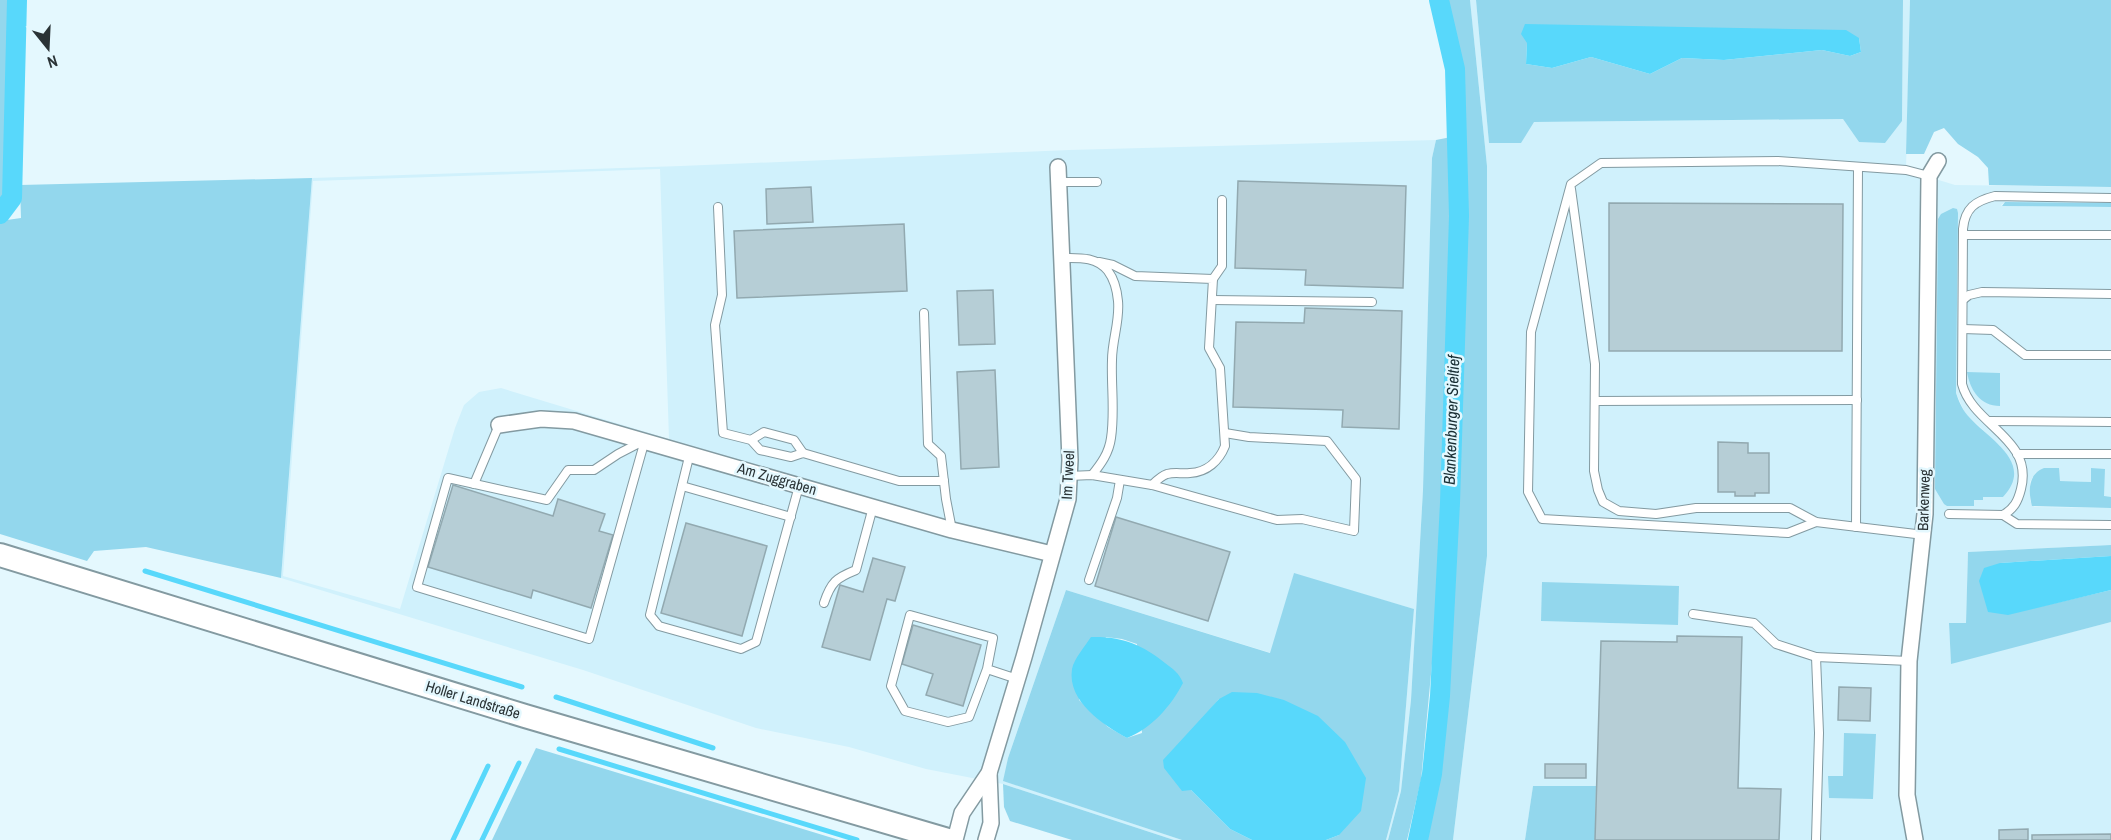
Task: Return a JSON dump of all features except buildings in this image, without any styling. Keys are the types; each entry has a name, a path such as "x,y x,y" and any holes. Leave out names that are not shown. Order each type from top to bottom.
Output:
{"main road":[{"name":"Holler Landstraße","path":"0,555 525,716 948,840"}],"street":[{"path":"1929,176 1938,161"},
{"name":"Im Tweel","path":"955,840 962,813 988,773 1068,499 1070,460 1058,167"},
{"name":"Barkenweg","path":"1915,840 1906,795 1909,661 1924,535 1929,176"},
{"name":"Am Zuggraben","path":"499,424 541,419 574,421 952,530 1052,554"},
{"name":"Im Tweel","path":"986,840 991,823 988,773"}],"lane":[{"path":"1816,522 1788,533 1542,519 1528,492 1531,332 1570,184 1600,163 1778,161 1906,170 1929,176"},
{"path":"1856,527 1858,166"},
{"path":"1059,182 1097,182"},
{"path":"1570,184 1595,364 1594,471 1603,502 1619,511 1656,514 1696,508 1790,508 1816,522 1924,535"},
{"path":"2003,515 2016,504 2022,485 2022,464 2007,440 1979,412 1963,389 1963,235 1966,213 1978,201 1995,196 2111,198"},
{"path":"1152,485 1164,475 1176,472 1189,473 1207,468 1222,454 1225,446 1220,368 1209,348 1213,279 1222,266 1222,200"},
{"path":"718,207 722,295 715,325 723,433 751,440 760,450 791,458 803,453 899,481 944,481"},
{"path":"1963,235 2111,235"},
{"path":"1061,258 1083,258 1113,265 1135,276 1213,279"},
{"path":"1092,475 1106,456 1111,439 1112,358 1118,303 1116,286 1109,272 1099,262"},
{"path":"1964,299 1969,295 1982,292 2111,294"},
{"path":"1212,300 1372,302"},
{"path":"924,313 928,444 941,456 952,530"},
{"path":"1963,329 1993,330 2025,354 2111,355"},
{"path":"1595,401 1857,400"},
{"path":"1989,421 2111,422"},
{"path":"474,484 499,424"},
{"path":"751,440 764,432 794,440 803,453"},
{"path":"1069,476 1092,475 1152,485 1277,520 1302,519 1354,531 1356,479 1327,441 1249,437 1225,433"},
{"path":"645,440 589,639 417,587 448,478 547,500 568,470 594,470 645,440"},
{"path":"690,453 650,615 659,627 741,650 756,642 800,485"},
{"path":"2017,454 2111,454"},
{"path":"1089,580 1117,498 1120,480"},
{"path":"682,486 791,516"},
{"path":"824,603 829,588 838,578 856,570 873,507"},
{"path":"1949,514 2003,515 2017,524 2111,525"},
{"path":"1693,614 1754,623 1776,644 1816,657 1909,661"},
{"path":"910,615 993,638 987,669 969,717 948,722 905,711 891,686 910,615"},
{"path":"1816,657 1819,733 1816,840"},
{"path":"987,669 1017,679"}],"shaded area":[{"path":"0,0 12,0 6,178 0,218"},
{"path":"1446,0 1470,0 1487,166 1487,556 1453,840 1424,840 1440,736 1455,519 1461,321 1461,73"},
{"path":"1470,0 1476,0 1489,143 1534,122 1843,119 1859,142 1902,121 1903,0 1910,0 1906,170 1955,185 2111,187 2111,203 2005,202 2001,205 2111,207 2111,497 2104,497 2092,469 2091,482 2060,481 2036,472 2030,482 2030,501 2034,507 2111,508 2111,545 1968,552 1966,623 1949,624 1951,663 2111,622 2111,840 1595,840 1533,786 1525,840 1453,840 1487,556 1487,166","holes":["1956,387 1956,393 1965,413 2000,446 2011,485 2003,497 1983,496 1974,500 1974,505 1935,489","1543,582 1678,625 1542,621"]},
{"path":"1476,0 1903,0 1902,121 1885,143 1859,142 1843,119 1534,122 1521,143 1489,143","holes":["1859,38 1861,52 1850,56 1822,50 1724,60 1682,58 1650,74 1591,57 1552,68 1526,64 1527,43"]},
{"path":"1910,0 2111,0 2111,187 1989,185 1988,168 1978,157 1958,144 1944,128 1934,132 1924,154 1906,154"},
{"path":"1525,24 1846,30 1859,38 1861,52 1850,56 1822,50 1724,60 1682,58 1650,74 1591,57 1552,68 1526,64 1527,43 1521,34"},
{"path":"1451,137 1446,476 1438,600 1421,780 1407,840 1388,840 1401,791 1411,700 1423,490 1432,158 1436,140"},
{"path":"1436,140 1432,158 1423,490 1411,700 1401,791 1388,840 1386,840 1399,791 1414,609 1294,574 1271,653 1066,590 1008,758 1004,781 1182,840 1174,840 1003,784 926,769 849,747 756,728 583,670 281,578 312,178 1069,150","holes":["660,169 669,439 501,388 479,392 464,405 455,428 400,609 283,576 313,181"]},
{"path":"312,178 281,578 146,547 94,551 87,561 0,534 0,221 21,218 20,185"},
{"path":"2005,202 2111,203 2111,207 2002,206"},
{"path":"1953,208 1957,209 1958,213 1956,393 1968,415 2006,453 2012,463 2014,473 2012,485 2003,497 1983,497 1983,500 1974,500 1974,506 1947,506 1935,489 1938,219 1941,214"},
{"path":"1967,372 2000,373 2000,406 1987,403 1977,396"},
{"path":"2044,468 2059,468 2060,481 2091,482 2091,468 2105,469 2104,496 2111,497 2111,508 2032,506 2030,484 2035,474"},
{"path":"2111,545 2111,556 2000,563 2008,614 2111,590 2111,622 1951,664 1949,623 1966,623 1968,552"},
{"path":"2111,556 2111,590 2008,615 1988,612 1979,581 1984,568 2000,563"},
{"path":"1294,573 1414,609 1399,791 1386,840 1326,840 1339,835 1219,699 1201,721 1191,790 1230,829 1252,840 1182,840 1003,781 1008,758 1066,590 1270,653","holes":["1106,637 1137,644 1142,733 1127,738 1108,727 1079,700"]},
{"path":"1542,582 1679,586 1678,625 1541,621"},
{"path":"1091,637 1112,638 1139,646 1173,669 1183,683 1173,700 1153,722 1127,738 1098,719 1081,702 1075,692 1072,681 1073,665"},
{"path":"1232,692 1257,693 1284,700 1318,716 1345,742 1366,778 1361,811 1339,835 1326,840 1252,840 1230,829 1191,790 1182,791 1164,768 1163,760 1219,699"},
{"path":"1844,733 1876,734 1873,799 1829,798 1828,776 1843,776"},
{"path":"536,748 839,840 492,840"},
{"path":"1003,784 1174,840 1072,840 1010,821 1004,807"},
{"path":"1533,786 1596,786 1595,840 1525,840"}],"waterway":[{"path":"0,214 12,198 17,0"},
{"name":"Blankenburger Sieltief","path":"1418,840 1432,774 1440,696 1450,503 1459,216 1455,69 1439,0"},
{"path":"145,571 522,687"},
{"path":"556,697 713,748"},
{"path":"559,749 857,840"},
{"path":"482,840 519,763"},
{"path":"453,840 488,766"}]}
